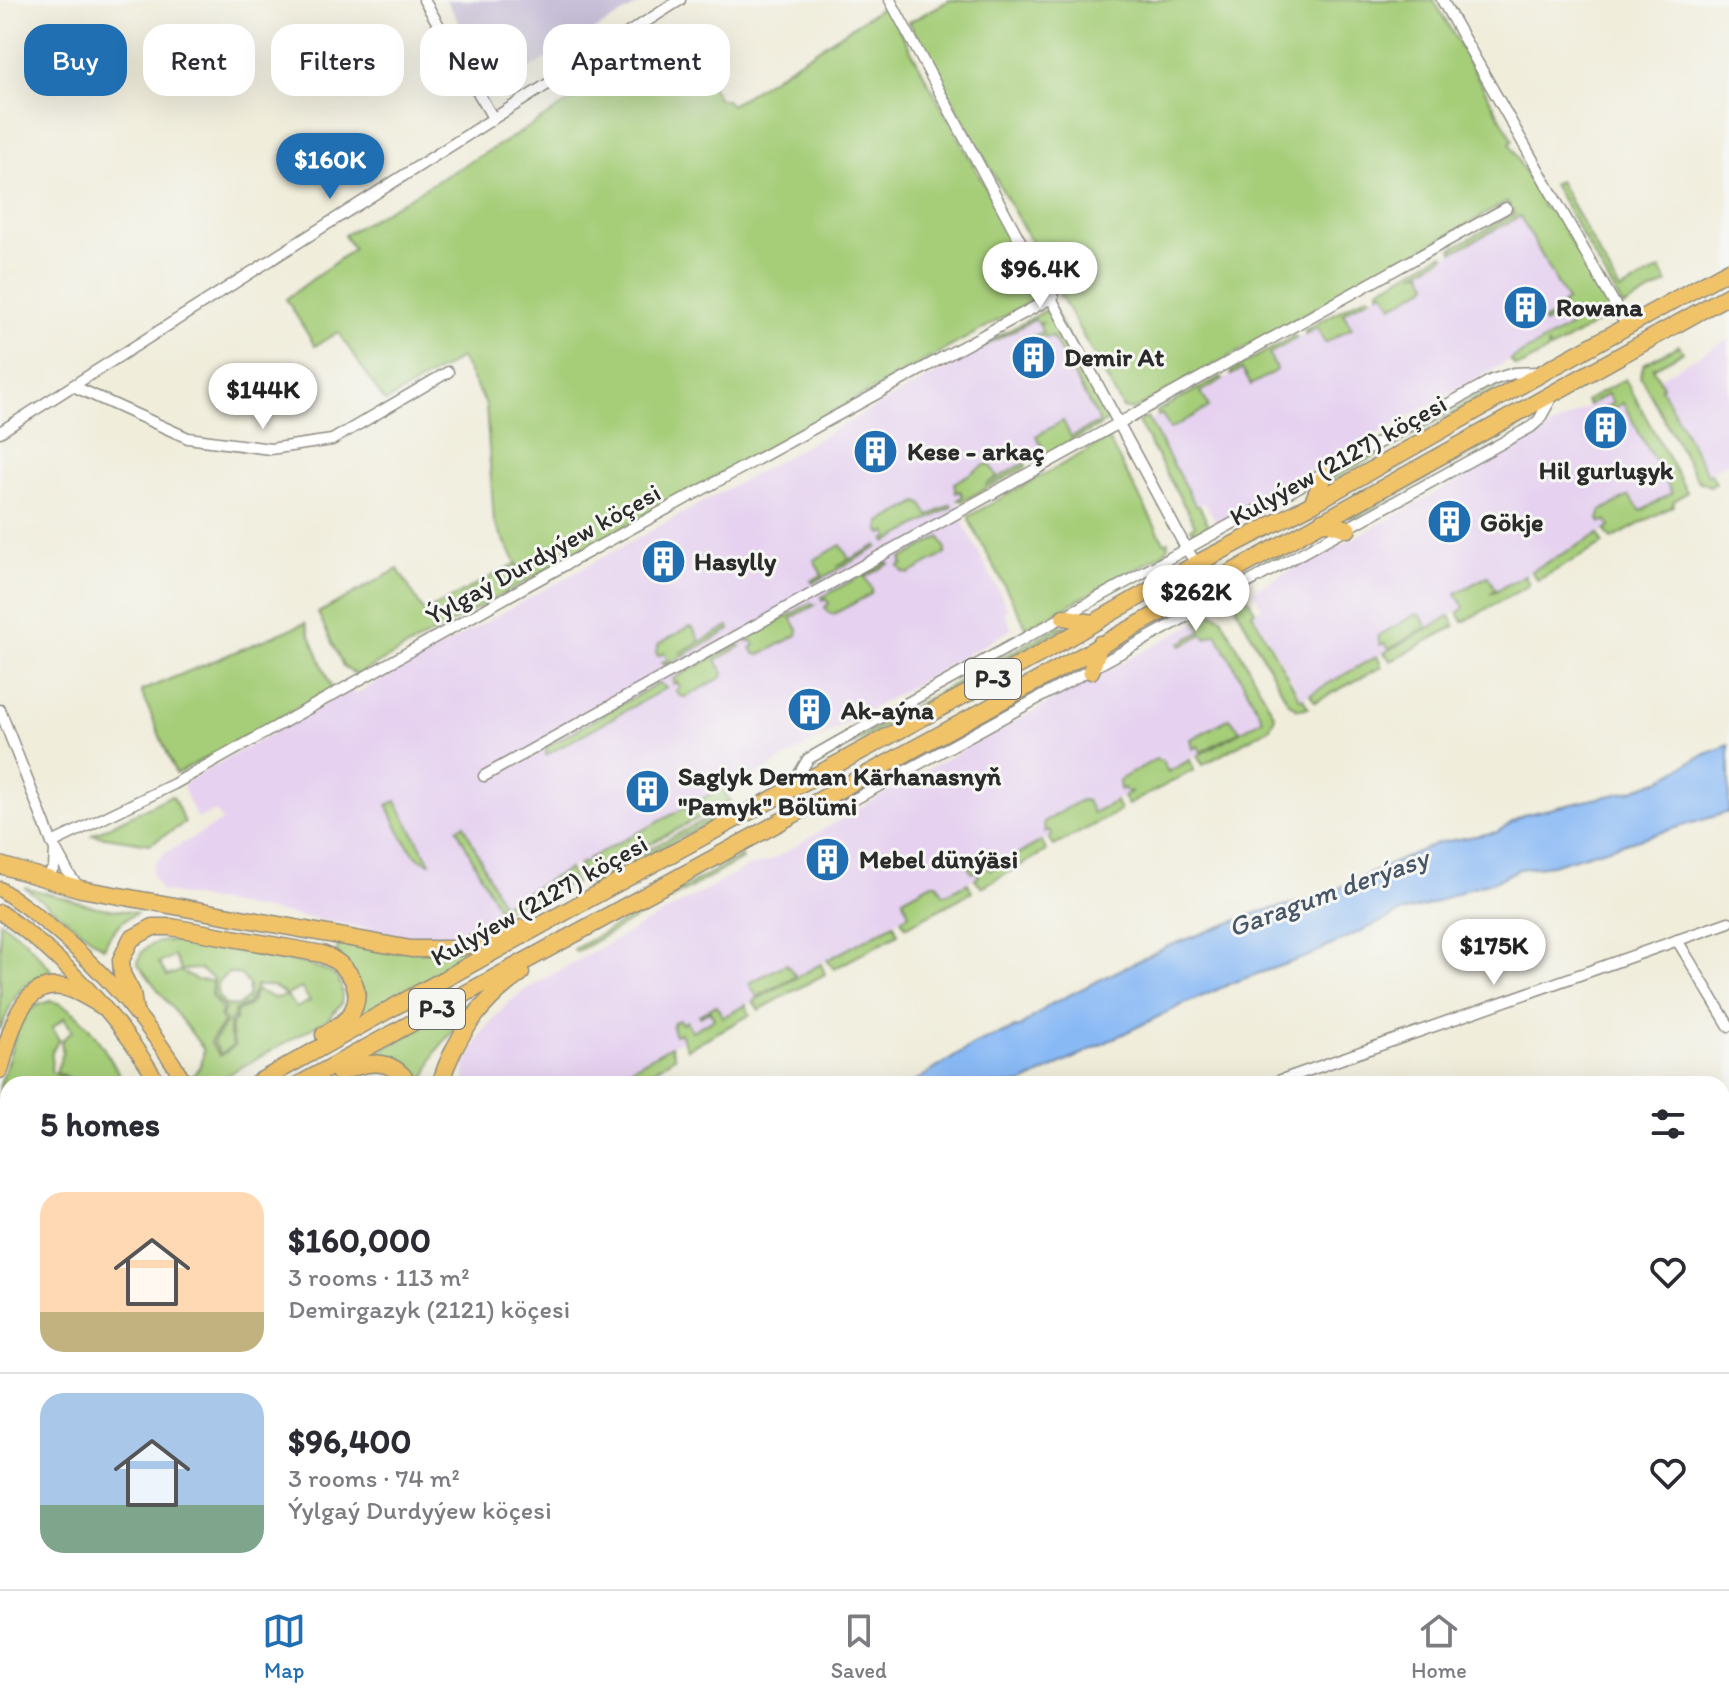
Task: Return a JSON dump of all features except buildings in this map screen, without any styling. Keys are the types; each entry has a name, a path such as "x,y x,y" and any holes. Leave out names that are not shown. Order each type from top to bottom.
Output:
{"highway":[{"name":"Kulyýew (2127) köçesi","path":"269,1076 1196,564 1312,504 1729,270"},
{"name":"Kulyýew (2127) köçesi","path":"315,1076 985,710 1729,295"},
{"path":"1312,504 1325,474"},
{"path":"1322,521 1348,529"},
{"path":"1064,617 1093,623"},
{"path":"1091,671 1100,644"},
{"path":"0,865 81,889 384,946 426,950 470,946 569,912"},
{"path":"135,1012 132,993 122,974 121,960 131,939 153,927 171,927 322,954 338,961 354,983 356,998 352,1012 344,1022 266,1076"},
{"path":"443,1076 453,1050 478,1010 496,991 574,934"},
{"path":"0,1070 17,1016 26,1001 38,991 52,986 66,987 102,1006"},
{"path":"334,1076 373,1062 394,1068 402,1076"}],"main road":[{"path":"0,889 53,928 96,968 135,1012 180,1076"},
{"path":"0,912 40,943 102,1006 120,1026 154,1076"}],"street":[{"path":"424,0 493,118"},
{"path":"0,432 680,0"},
{"path":"890,0 1186,548 1220,600"},
{"path":"1442,0 1627,326"},
{"path":"484,776 1506,208"},
{"name":"Ýylgaý Durdyýew köçesi","path":"54,846 174,784 521,589 1053,297"},
{"path":"73,386 188,438 270,449 332,440 448,372"},
{"path":"790,789 808,759 1186,548 1492,380 1514,373 1544,372"},
{"path":"799,810 835,810 1220,600 1531,427 1539,420 1555,391"},
{"path":"0,710 54,846 70,876 81,889"},
{"path":"44,879 54,868 54,846"},
{"path":"1293,1076 1729,922"},
{"path":"1677,940 1729,1026"}],"shaded area":[{"path":"446,0 646,0 605,24 543,24 543,61 527,70 527,24 460,24"},
{"path":"1519,216 1566,301 1562,304 1573,325 1217,523 1204,502 1196,507 1149,421"},
{"path":"1035,319 1046,339 1052,336 1099,422 958,500 964,524 1008,609 1004,612 1012,629 733,788 722,787 502,905 495,891 491,892 500,922 473,932 441,937 404,935 160,891 152,874 153,864 167,852 222,821 216,811 196,817 183,787 187,781 350,690 355,694"},
{"path":"1729,339 1729,462 1708,473 1661,388 1659,378"},
{"path":"1609,395 1615,407 1623,403 1672,493 1302,698 1254,613 1262,607 1253,590 1390,519"},
{"path":"1197,622 1206,638 1216,633 1263,719 616,1076 465,1076 465,1065 485,1028 526,989 747,867 770,861 904,782"}],"green space":[{"path":"950,0 1434,0 1513,140 1510,144 1543,207 1552,210 1614,313 1550,350 1547,344 1549,350 1523,365 1515,366 1510,360 1574,324 1567,312 1544,324 1543,321 1565,309 1562,304 1567,301 1520,216 1453,252 1452,248 1514,214 1507,202 1133,410 1123,408 909,22"},
{"path":"886,5 1042,290 1040,297 357,675 343,666 318,613 398,569 432,625 425,612 515,564 523,575 494,522 486,405 461,358 385,402 338,332 315,346 286,299 353,249 344,235 579,96 717,96 731,105"},
{"path":"1559,181 1620,291 1660,269 1668,283 1623,307 1553,184"},
{"path":"1442,254 1445,256 1414,274 1422,271 1428,283 1426,287 1392,306 1384,291 1379,293 1379,289"},
{"path":"1368,295 1371,297 1343,313 1352,328 1325,343 1317,328 1305,334 1305,330"},
{"path":"1050,308 1054,309 1109,416 1099,426 1052,336 1046,338 1044,335 1024,345 1023,342 1042,332 1040,326 1043,322 1039,324 1035,319 973,350"},
{"path":"1294,336 1297,338 1269,354 1275,371 1251,385 1242,369 1231,375 1231,371"},
{"path":"1679,345 1683,352 1653,368 1708,475 1711,473 1716,483 1710,486 1698,481 1640,376 1644,364"},
{"path":"1220,377 1223,379 1201,392 1209,407 1170,429 1162,414 1158,416 1157,411"},
{"path":"1625,379 1687,492 1673,502 1674,505 1612,539 1605,531 1610,527 1606,521 1601,523 1599,519 1601,511 1629,496 1641,511 1672,493 1623,403 1595,418 1593,415 1613,403 1608,394 1589,405 1586,401"},
{"path":"1510,380 1325,484 1328,478 1496,384"},
{"path":"1534,416 1524,425 1357,517 1346,518"},
{"path":"1147,417 1210,527 1199,533 1191,528 1195,525 1138,422"},
{"path":"1063,421 1071,437 1096,424 1098,427 1035,458 1045,452 1036,436"},
{"path":"1108,439 1164,542 1168,541 1168,548 1161,555 1027,628 969,516"},
{"path":"1025,463 1026,467 963,501 958,500 963,496 960,491 956,493 954,483 985,465 990,464 997,477 985,485"},
{"path":"918,502 929,516 951,504 952,507 887,542 887,532 882,534 879,528 881,522"},
{"path":"1318,532 1327,532 1106,655 1108,651"},
{"path":"1599,534 1603,544 1538,580 1531,571"},
{"path":"940,537 945,554 909,574 903,572 899,566 903,564 901,559"},
{"path":"841,545 849,559 837,566 878,547 813,583 811,581 822,575 814,560"},
{"path":"886,562 889,564 865,577 872,589 871,594 834,614 829,613 825,607 829,604 826,599 822,601 822,597"},
{"path":"1525,575 1529,585 1463,622 1458,612 1464,608 1456,593 1488,576 1495,589 1490,594"},
{"path":"1245,593 1255,611 1252,613 1308,708 1298,709 1288,702 1237,609 1237,598"},
{"path":"811,603 815,605 791,618 798,630 797,635 760,655 755,654 751,648 755,645 752,640 747,642 748,638"},
{"path":"1210,612 1221,617 1275,716 1270,728 1203,765 1197,756 1263,719 1216,633 1206,638 1203,634 1182,646 1180,643 1202,631 1196,620"},
{"path":"1416,614 1421,616 1427,627 1389,649 1385,643 1380,645 1378,636"},
{"path":"1450,616 1455,626 1391,661 1384,653"},
{"path":"305,623 332,689 176,774 141,691"},
{"path":"729,626 730,630 666,665 662,663 668,660 664,653 658,656 656,652 659,644 689,627 693,628 700,641 680,653"},
{"path":"1059,626 1068,626 810,768 813,762"},
{"path":"737,644 741,646 716,660 723,672 722,677 686,697 680,696 676,690 680,687 677,682 673,684 673,679"},
{"path":"1377,656 1382,667 1315,702 1310,694"},
{"path":"659,683 666,688 546,755 546,747"},
{"path":"1230,718 1240,731 1201,752 1198,746 1193,749 1191,739"},
{"path":"1156,759 1162,761 1168,772 1190,760 1194,770 1128,805 1123,797 1132,791 1127,793 1124,788 1120,790 1119,780"},
{"path":"722,788 730,801 586,878 578,864 589,861"},
{"path":"170,796 185,823 150,844 92,835"},
{"path":"1081,800 1087,801 1093,813 1116,801 1120,811 1054,846 1049,830 1045,832 1044,822"},
{"path":"396,801 430,863 415,854 404,839 387,805"},
{"path":"717,813 719,817 591,885 587,882"},
{"path":"464,825 502,905 569,869 575,884 555,888 500,912 457,829"},
{"path":"1042,841 1046,851 982,887 975,879 979,876 976,871 972,873 968,866 983,858 990,870"},
{"path":"741,856 742,859 576,952 574,949"},
{"path":"937,883 944,895 968,883 972,892 906,927 901,919 909,914 903,899"},
{"path":"24,887 96,907 138,913 117,927 104,948"},
{"path":"0,921 24,939 53,975 31,981 18,993 0,1030"},
{"path":"894,924 898,934 834,969 827,960"},
{"path":"169,941 306,964 334,975 342,992 341,1004 328,1019 225,1076 192,1076 202,1060 203,1048 138,964 144,950 153,944","holes":["174,956 181,970 199,969 214,979 213,996 225,1009 222,1016 226,1022 213,1042 221,1054 233,1045 229,1022 234,1018 234,1011 248,1004 256,986 272,986 287,995 301,988 310,1001 296,1008 287,996 274,998 256,990 250,1005 236,1012 236,1019 231,1024 235,1046 220,1056 210,1042 223,1023 220,1016 222,1010 211,996 212,981 196,980 181,971 167,976 159,963","228,973 241,975 249,985 248,997 238,1006 225,1005 217,994 218,982"]},
{"path":"339,942 477,952 356,1020 360,1006 336,954"},
{"path":"786,964 796,976 757,997 749,983"},
{"path":"821,964 825,974 759,1010 753,1001"},
{"path":"487,991 436,1051 426,1076 404,1076 379,1056 373,1055"},
{"path":"50,1001 73,1012 94,1034 120,1076 66,1076 56,1072 63,1053 61,1041 72,1031 64,1018 52,1028 59,1040 52,1051 51,1072 60,1076 3,1076 18,1027 35,1006"},
{"path":"716,1005 723,1017 746,1005 750,1015 687,1049 680,1033 675,1035 672,1028 674,1022 679,1020 682,1024 686,1021 692,1031 714,1019 710,1011 699,1015"},
{"path":"671,1046 675,1057 652,1071 642,1076 618,1076"}],"water":[{"path":"1729,745 1729,812 1552,865 1519,869 1498,880 1402,912 1306,957 1237,981 1180,1006 1037,1076 924,1076 975,1044 1021,1026 1051,1004 1166,947 1259,912 1315,899 1437,843 1497,832 1523,815 1630,791 1658,781 1701,756"}],"place":[{"name":"Rowana","path":"1525,307"},
{"name":"Demir At","path":"1033,357"},
{"name":"Hil gurluşyk","path":"1606,427"},
{"name":"Kese - arkaç","path":"876,451"},
{"name":"Gökje","path":"1449,522"},
{"name":"Hasylly","path":"663,561"},
{"name":"Ak-aýna","path":"810,710"},
{"name":"Saglyk Derman Kärhanasnyň \"Pamyk\" Bölümi","path":"647,791"},
{"name":"Mebel dünýäsi","path":"828,859"}],"water label":[{"name":"Garagum derýasy","path":"1328,892"}]}
